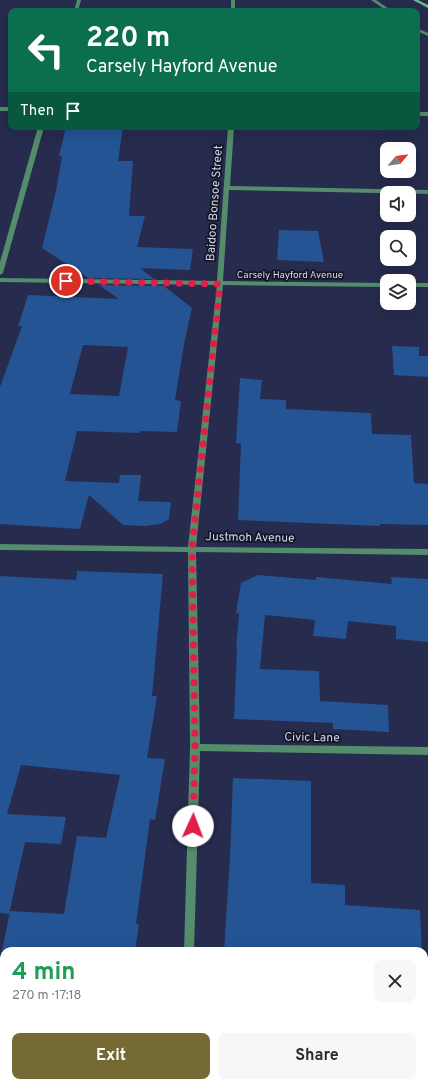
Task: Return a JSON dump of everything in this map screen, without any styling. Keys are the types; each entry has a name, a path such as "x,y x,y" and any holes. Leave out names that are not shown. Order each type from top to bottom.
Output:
{"main road":[{"path":"417,1 428,1"},
{"path":"417,1 428,8"}],"street":[{"path":"373,0 385,8"},
{"path":"0,273 40,130"},
{"name":"Baidoo Bonsoe Street","path":"189,947 195,747 192,548 220,284 228,188 231,130"},
{"path":"228,188 428,192"},
{"name":"Carsely Hayford Avenue","path":"0,280 380,285"},
{"path":"416,285 428,285"},
{"name":"Justmoh Avenue","path":"0,547 192,548 428,552"},
{"name":"Civic Lane","path":"195,747 428,751"}],"building":[{"path":"65,130 123,130 118,161 133,161 129,216 145,216 137,247 193,249 190,270 140,268 154,279 88,278 42,248 56,191 62,156 59,156"},
{"path":"279,230 318,231 324,262 277,260"},
{"path":"99,285 164,286 192,308 184,344 175,400 181,401 177,432 140,431 140,433 77,431 65,481 119,483 120,475 141,475 138,501 171,502 169,519 160,524 145,526 123,525 89,495 80,529 0,524 0,387 22,326 18,326 28,295 119,299","holes":["83,345 128,347 119,396 70,394"]},
{"path":"392,346 419,347 419,356 428,356 428,377 394,375"},
{"path":"240,378 262,380 260,399 286,400 286,409 371,413 372,434 411,435 414,483 428,484 428,525 380,524 380,526 238,520 241,444 236,443"},
{"path":"77,571 163,574 152,696 157,696 147,758 165,759 155,820 150,819 136,924 139,924 136,947 3,947 10,911 64,914 77,836 106,838 120,775 21,765 7,814 66,817 61,844 25,842 9,914 0,913 0,576 76,580"},
{"path":"258,575 316,580 316,577 392,584 391,577 428,579 428,642 396,639 396,626 348,621 346,639 313,636 315,620 265,615 260,669 319,671 320,701 388,705 389,732 333,729 333,723 234,719 236,647 239,614 236,613 241,583"},
{"path":"233,778 311,781 311,883 345,885 345,905 420,910 422,947 224,947"}],"route":[{"path":"66,281 220,284 192,548 195,747 193,826"}]}
